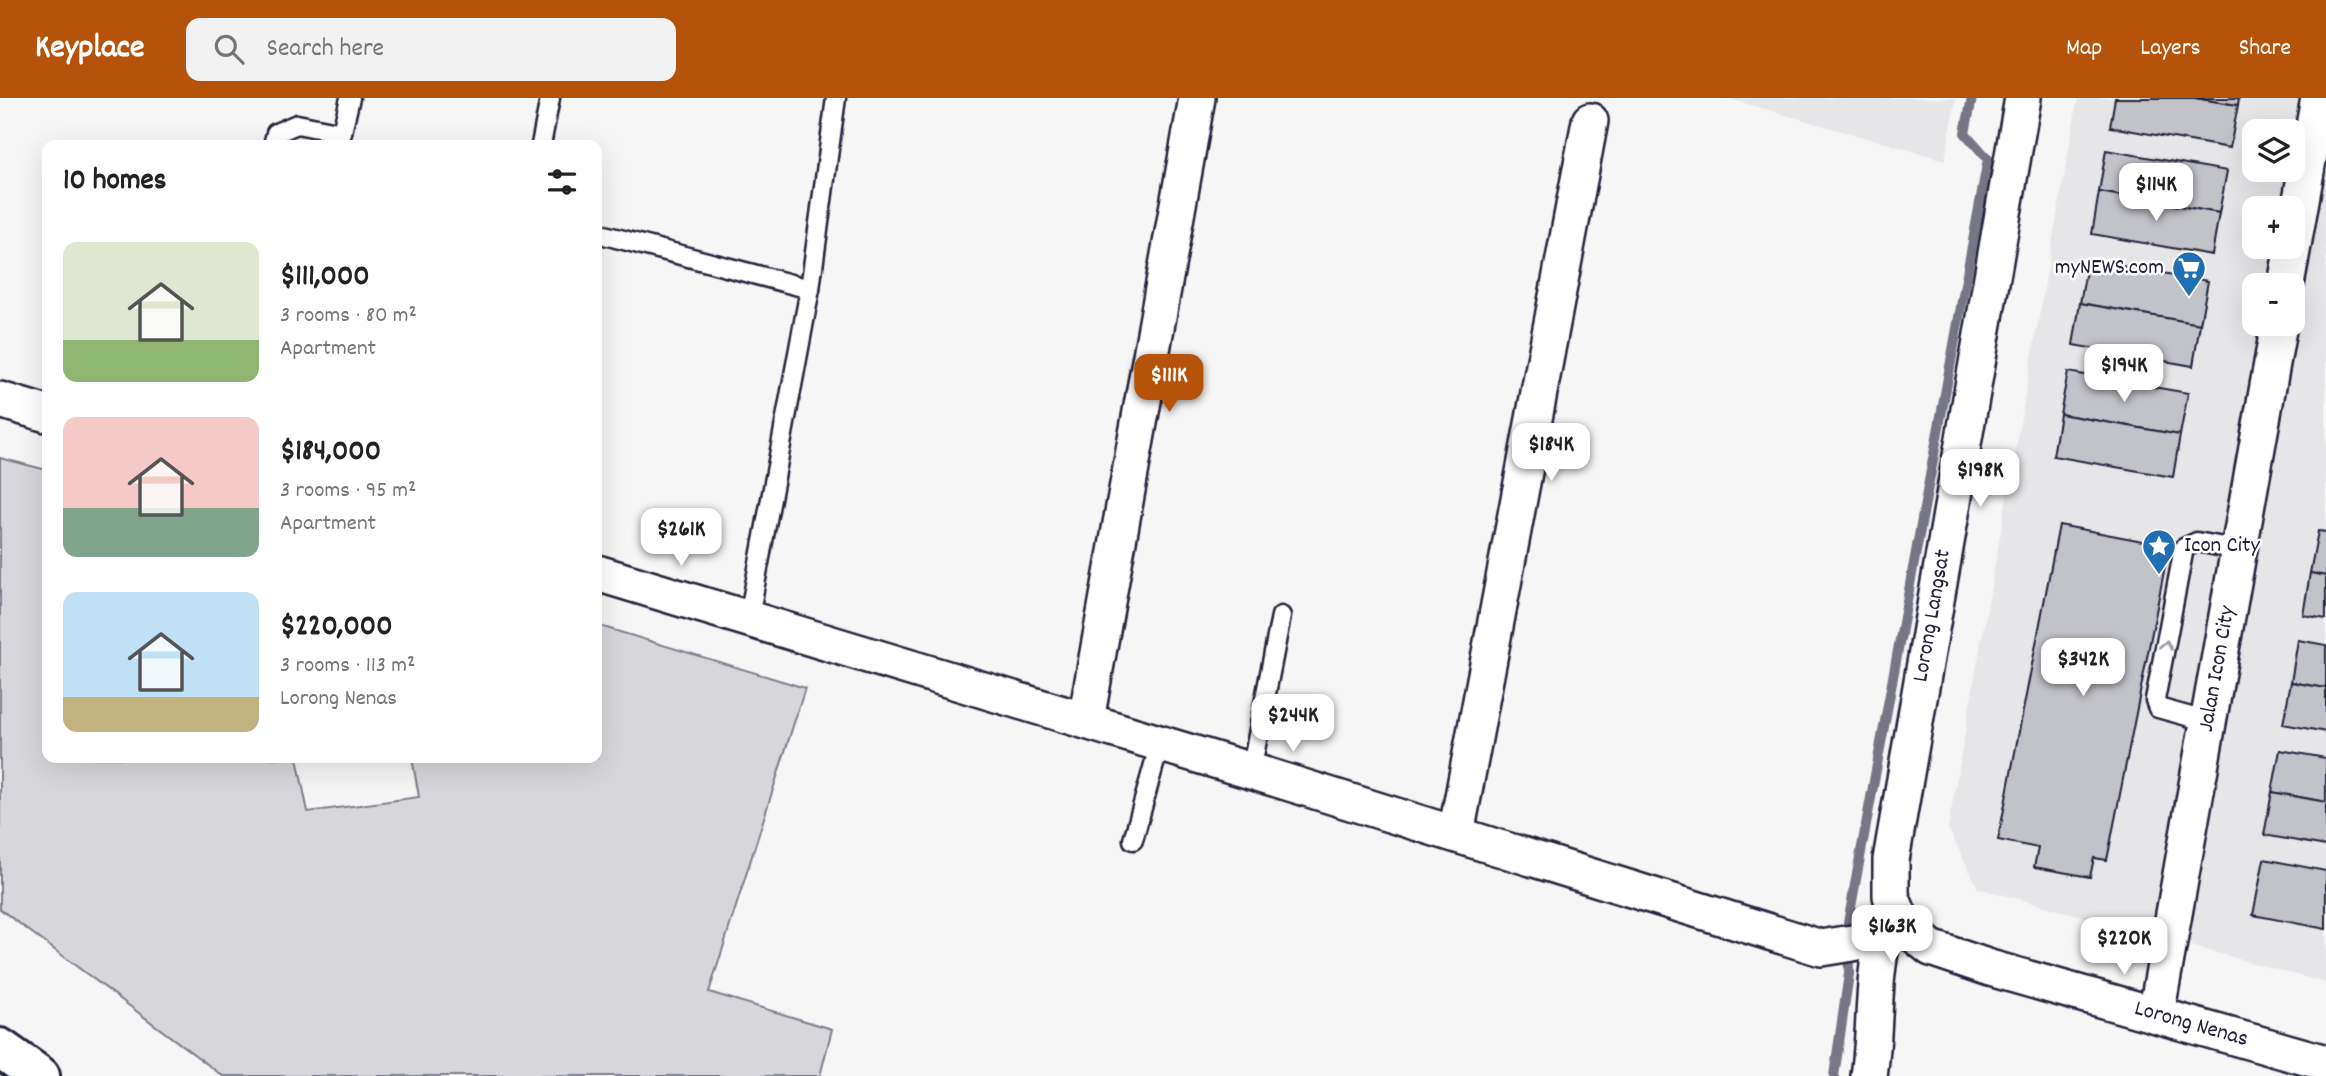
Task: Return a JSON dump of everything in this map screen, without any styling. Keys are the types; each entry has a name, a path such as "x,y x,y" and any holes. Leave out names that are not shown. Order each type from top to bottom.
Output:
{"highway":[{"path":"0,1048 40,1076"}],"street":[{"path":"1086,720 1197,98"},
{"name":"Lorong Langsat","path":"1881,935 1891,896 1891,860 2023,98"},
{"path":"2288,273 2319,98"},
{"path":"1456,834 1590,121"},
{"name":"Jalan Icon City","path":"2156,1015 2277,336"},
{"path":"0,400 42,413"},
{"path":"602,574 1086,720 1821,948 1881,935 1876,975 1875,1032 1869,1076"},
{"name":"Lorong Nenas","path":"1881,935 2326,1063"}],"lane":[{"path":"274,140 276,133 297,124 340,139 350,98"},
{"path":"542,140 550,98"},
{"path":"749,617 810,289 835,98"},
{"path":"602,234 810,289"},
{"path":"2209,722 2158,708 2155,700 2184,548 2197,542 2239,550"},
{"path":"1251,771 1281,616"},
{"path":"1133,840 1160,743"}],"shaded area":[{"path":"1726,98 1956,98 1945,160"},
{"name":"Icon City","path":"2078,98 2326,98 2326,983 1978,888 1948,828"},
{"path":"0,458 42,469 42,763 298,763 308,812 419,797 413,763 602,763 602,627 805,688 709,992 832,1029 820,1076 223,1076 0,909"}],"building":[{"path":"2115,98 2195,98 2238,105 2230,148 2110,127"},
{"path":"2195,98 2239,98 2238,105"},
{"path":"2106,150 2227,171 2219,213 2099,192"},
{"path":"2099,192 2219,213 2212,255 2092,234"},
{"path":"2088,260 2208,281 2200,324 2080,303"},
{"path":"2080,303 2200,324 2193,366 2073,345"},
{"path":"2068,372 2188,393 2180,435 2060,414"},
{"path":"2060,414 2180,435 2173,477 2053,456"},
{"path":"2059,525 2169,546 2107,860 2094,858 2090,877 2034,867 2038,848 1998,840"},
{"path":"2318,531 2326,532 2326,576 2310,573"},
{"path":"2310,573 2326,576 2326,619 2303,615"},
{"path":"2298,640 2326,645 2326,688 2291,682"},
{"path":"2291,682 2326,688 2326,732 2283,724"},
{"path":"2280,750 2326,758 2326,802 2272,792"},
{"path":"2272,792 2326,802 2326,846 2264,835"},
{"path":"2264,859 2326,871 2326,929 2253,915"}],"waterway":[{"path":"1834,1076 1849,974 1848,923 1988,159 1965,133 1972,98"}],"place":[{"name":"myNEWS.com","path":"2189,298"},
{"name":"Icon City","path":"2159,576"}]}
